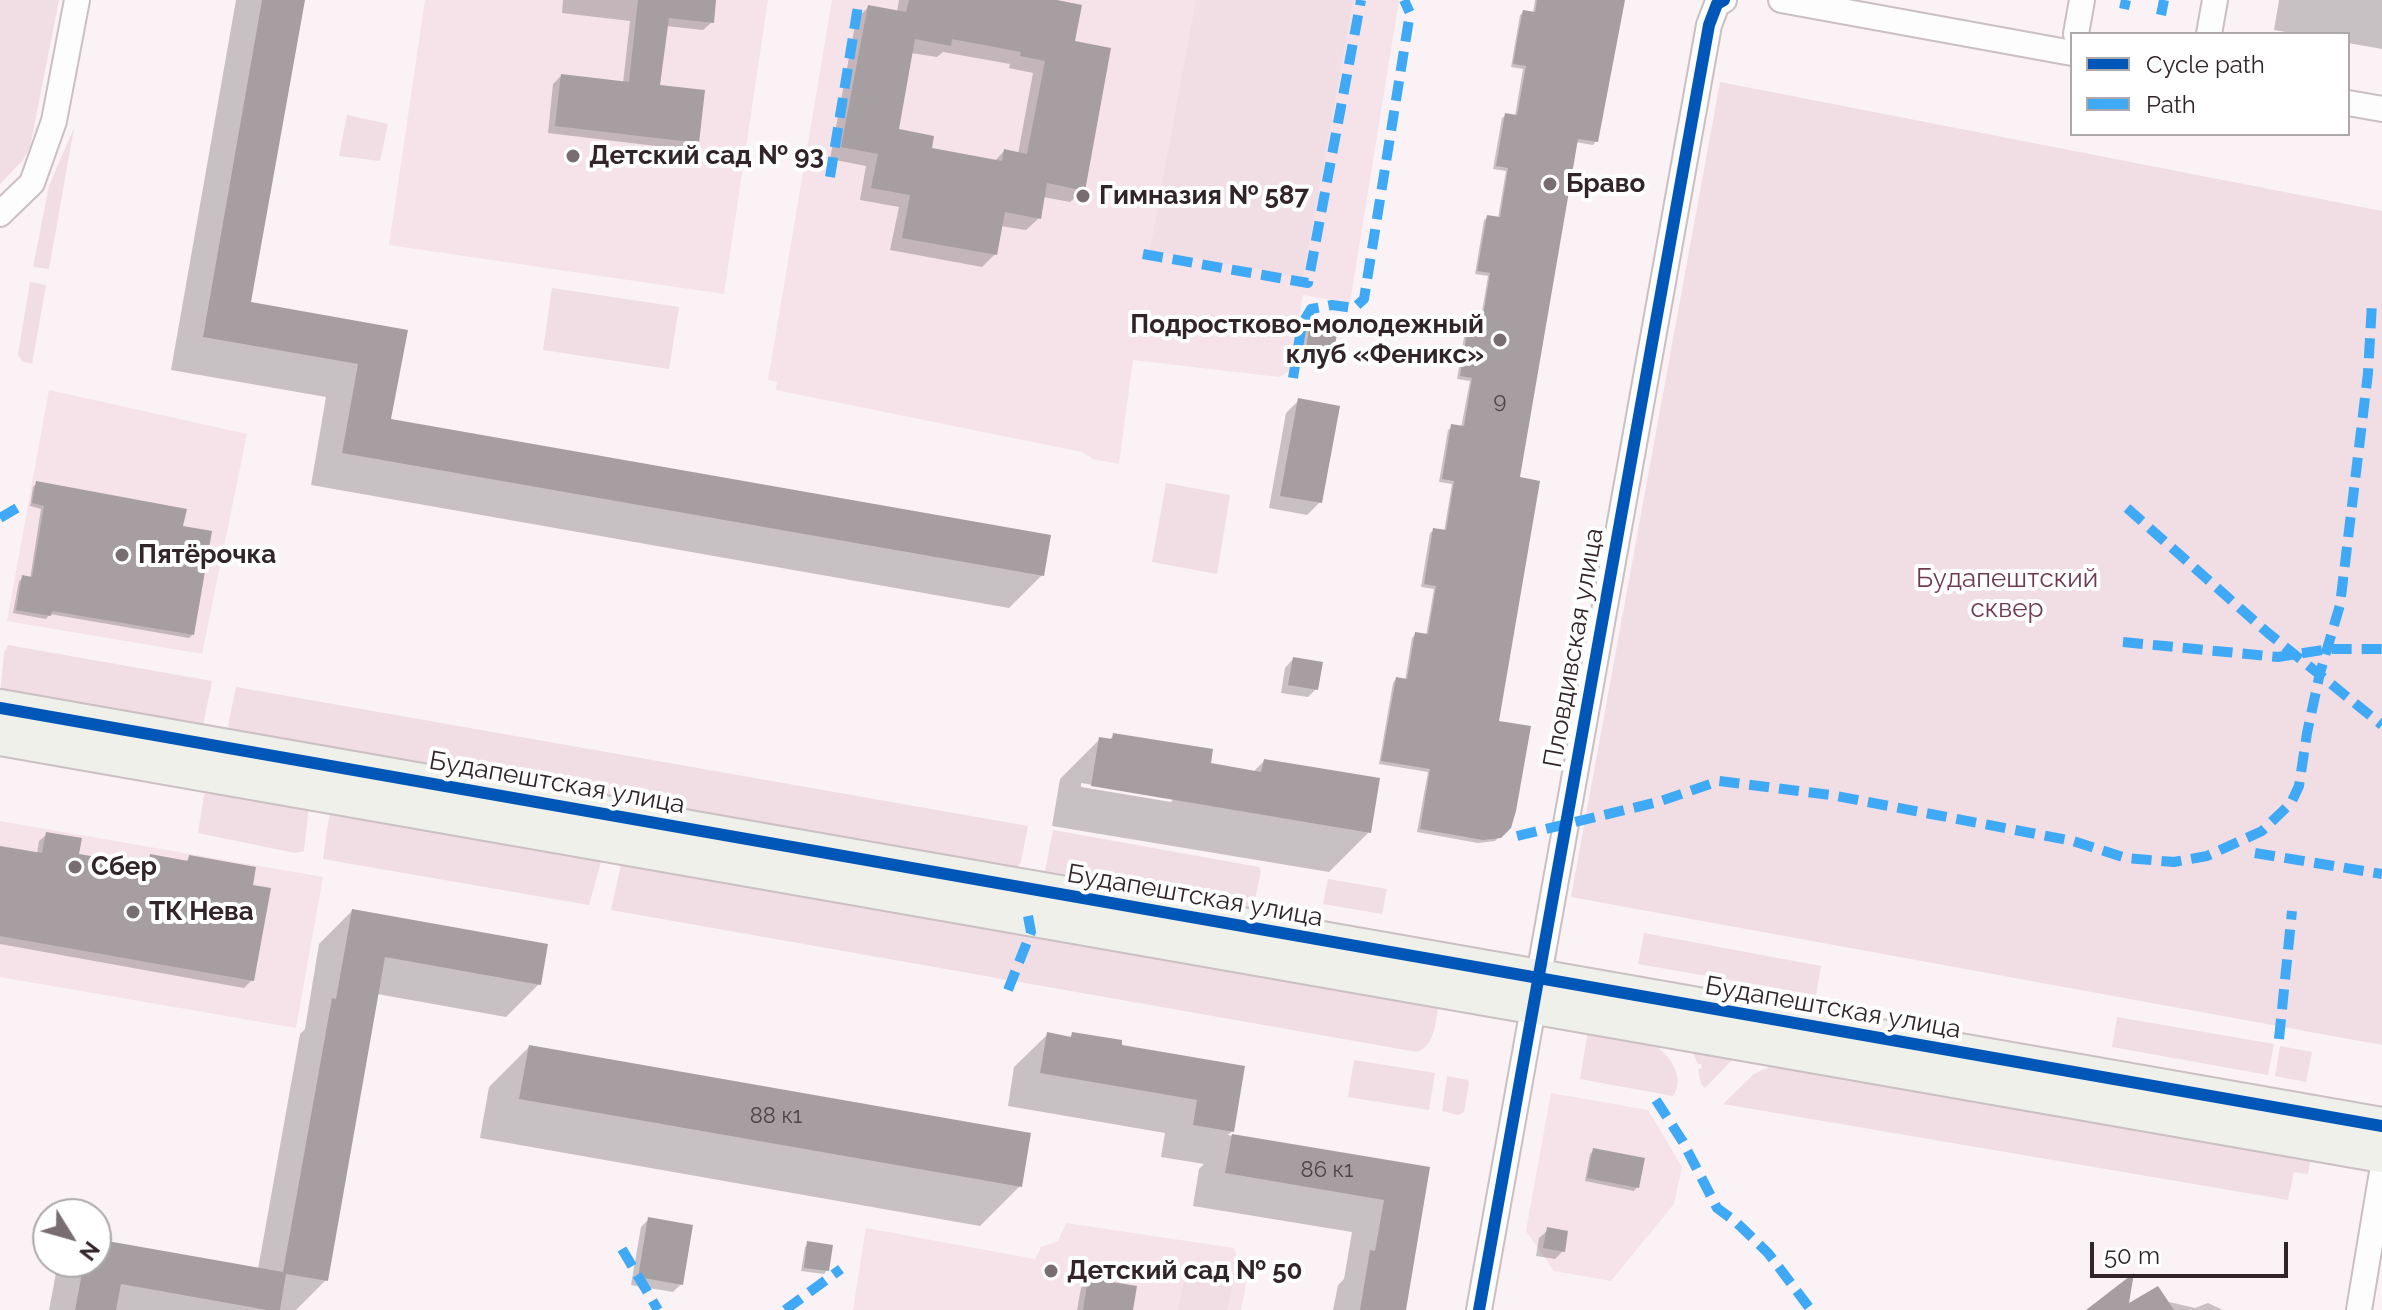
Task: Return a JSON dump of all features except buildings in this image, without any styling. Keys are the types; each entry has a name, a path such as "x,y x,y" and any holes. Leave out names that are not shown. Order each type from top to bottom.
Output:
{"street":[{"path":"0,214 32,183 54,121 77,0"},
{"path":"1781,0 2070,53"},
{"path":"2076,32 2082,0"},
{"path":"2209,32 2215,0"},
{"name":"Пловдивская улица","path":"1479,1310 1702,61 1709,25 1721,2"},
{"path":"2350,103 2382,109"},
{"name":"Будапештская улица","path":"0,708 1535,992 2382,1154"},
{"name":"Будапештская улица","path":"0,737 1535,992 2382,1126"},
{"path":"2359,1310 2382,1172"}],"shaded area":[{"name":"Детский сад № 93","path":"425,0 768,0 724,294 389,245"},
{"name":"Гимназия № 587","path":"832,0 1399,0 1350,303 1303,295 1288,372 1279,377 1133,360 1119,464 1093,459 1082,452 776,390 777,382 768,380"},
{"path":"49,390 247,434 202,654 7,621"},
{"path":"0,821 323,877 296,1028 0,977"},
{"path":"1551,1093 1648,1110 1682,1167 1674,1204 1611,1281 1554,1271 1526,1231"},
{"name":"Детский сад № 50","path":"1066,1223 1234,1248 1246,1284 1241,1310 853,1310 866,1228 1035,1259 1041,1247 1058,1241"}],"green space":[{"path":"0,0 59,0 30,147 23,160 0,184"},
{"path":"1196,0 1353,0 1303,277 1150,250"},
{"name":"Будапештский сквер","path":"1720,82 2382,211 2382,1045 1571,897"},
{"path":"347,115 388,124 380,161 339,156"},
{"path":"74,128 49,269 33,267 49,186"},
{"path":"30,282 46,285 32,364 22,361 18,354"},
{"path":"552,288 679,307 669,369 543,350"},
{"path":"1166,483 1230,495 1217,574 1152,562"},
{"path":"8,645 212,681 202,730 0,695 4,653"},
{"path":"236,687 1028,826 1021,862 1013,872 233,735 228,726"},
{"path":"205,789 309,806 304,851 295,853 198,833"},
{"path":"330,810 599,857 601,862 589,905 323,859"},
{"path":"1053,830 1259,867 1261,871 1252,914 1047,878 1045,871"},
{"path":"622,860 1439,1003 1435,1025 1428,1044 1417,1052 611,910"},
{"path":"1328,879 1387,889 1382,914 1323,904"},
{"path":"1644,933 1821,966 1816,995 1638,964"},
{"path":"2117,1017 2274,1044 2268,1075 2112,1047"},
{"path":"1588,1030 1640,1039 1662,1051 1677,1075 1678,1084 1673,1096 1580,1079"},
{"path":"2280,1046 2312,1052 2306,1082 2275,1076"},
{"path":"1692,1051 1734,1058 1705,1088 1698,1069 1702,1068 1701,1064 1698,1064"},
{"path":"1354,1060 1435,1073 1429,1110 1348,1097"},
{"path":"1776,1064 2311,1156 2308,1174 2294,1172 2288,1200 1723,1104 1754,1074"},
{"path":"1447,1076 1468,1080 1469,1083 1464,1112 1458,1115 1442,1111"},
{"path":"1188,1264 1235,1274 1227,1310 1178,1310"}],"marked path":[{"path":"830,177 859,0"},
{"path":"1143,254 1308,283 1361,0"},
{"path":"1293,378 1302,324 1311,309 1332,305 1354,308 1364,299 1410,13 1404,0"},
{"path":"2124,9 2126,0"},
{"path":"2161,15 2164,0"},
{"path":"1517,836 1658,802 1719,781 1831,795 2073,841 2126,858 2174,862 2207,856 2262,831 2291,803 2299,786 2320,673 2340,605 2368,373 2372,303"},
{"path":"0,518 17,508"},
{"path":"2127,508 2268,633 2382,725"},
{"path":"2123,642 2278,657 2329,649 2382,649"},
{"path":"2255,853 2382,874"},
{"path":"2279,1039 2292,911"},
{"path":"1008,990 1031,932 1028,916"},
{"path":"1656,1100 1683,1142 1717,1208 1768,1253 1811,1310"},
{"path":"622,1249 658,1310"},
{"path":"785,1310 841,1269"}],"cycle path":[{"path":"1479,1310 1709,25 1717,4 1724,0"},
{"path":"0,708 2382,1126"}],"place":[{"name":"Детский сад № 93","path":"573,156"},
{"name":"Браво","path":"1550,184"},
{"name":"Гимназия № 587","path":"1083,196"},
{"name":"Подростково-молодежный клуб «Феникс»","path":"1500,340"},
{"name":"Пятёрочка","path":"122,555"},
{"name":"Сбер","path":"75,867"},
{"name":"ТК Нева","path":"133,912"},
{"name":"Детский сад № 50","path":"1051,1271"}]}
